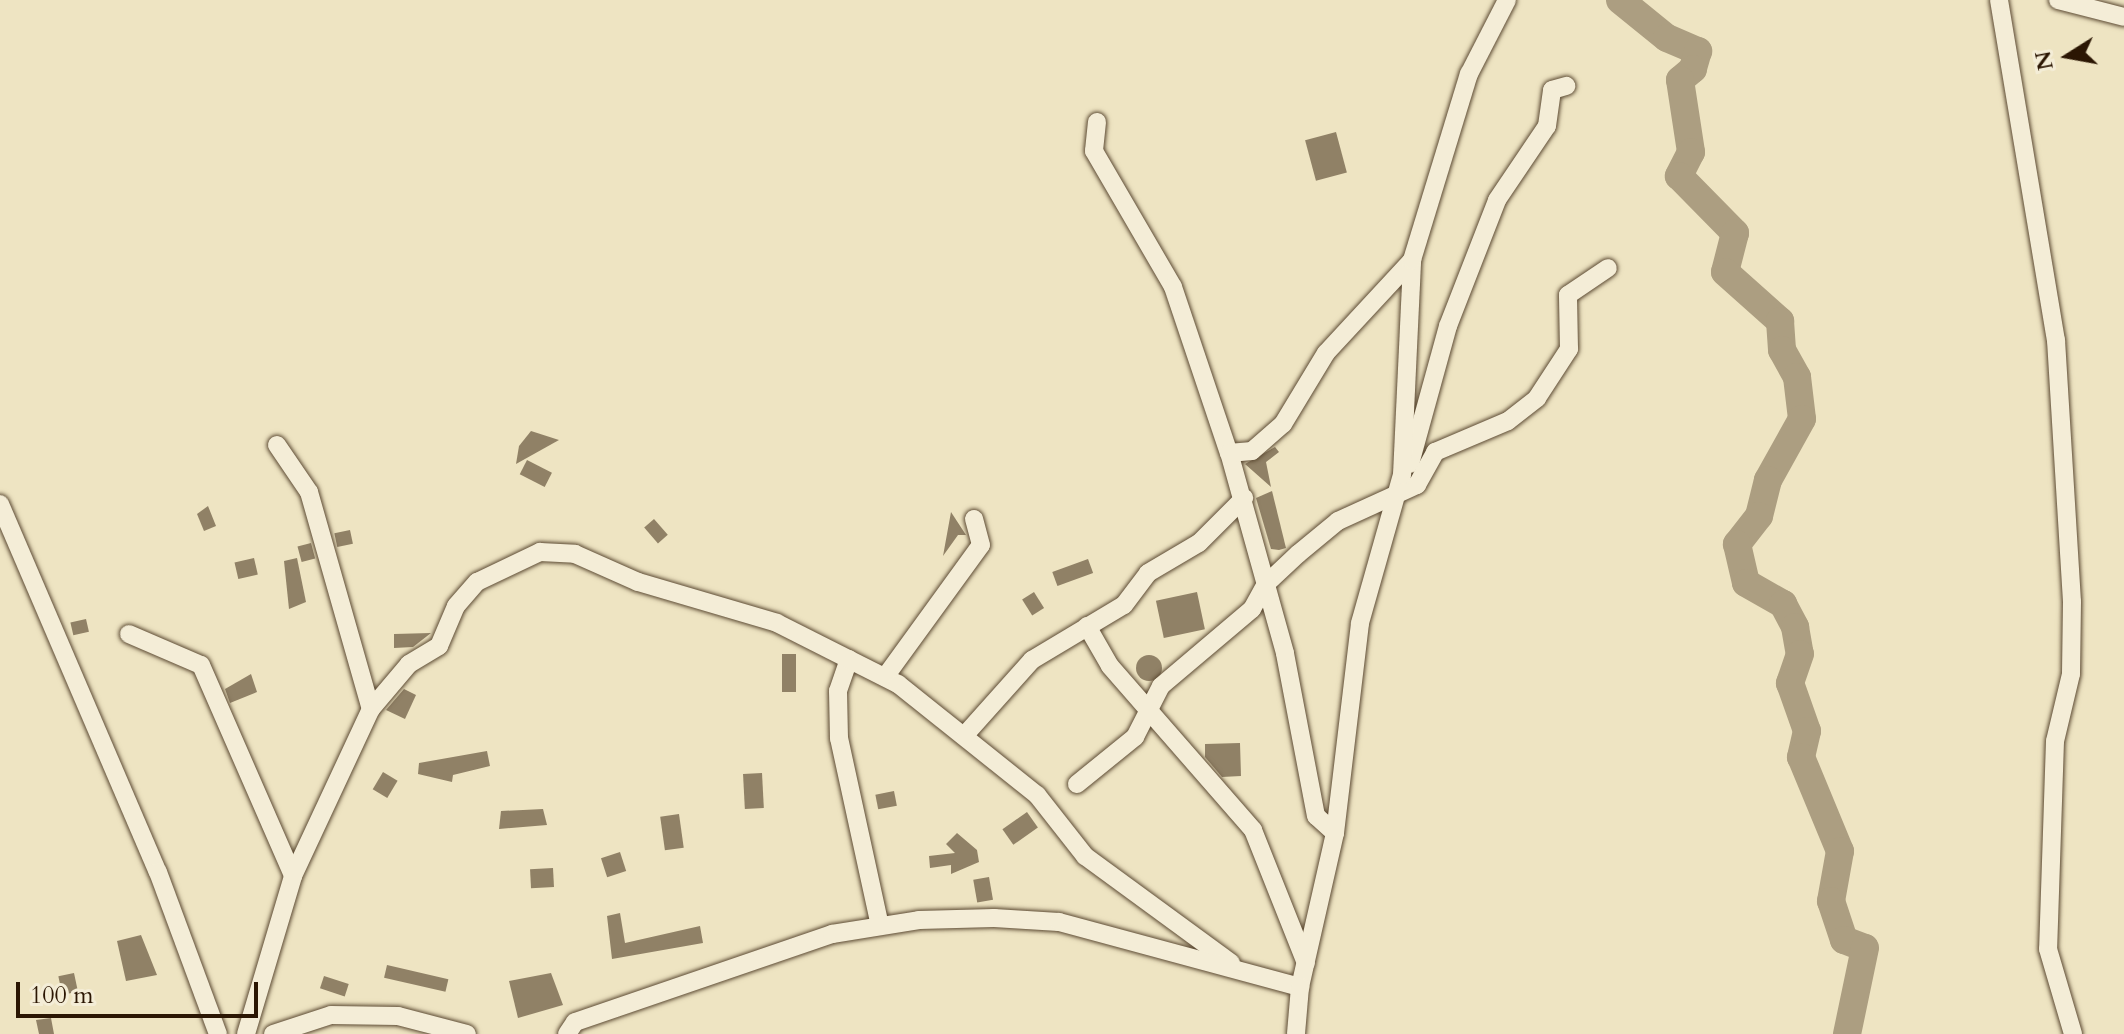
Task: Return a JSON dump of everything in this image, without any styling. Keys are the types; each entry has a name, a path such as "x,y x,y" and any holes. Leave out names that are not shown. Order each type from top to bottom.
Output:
{"street":[{"path":"1400,488 1412,260 1469,74 1507,0"},
{"path":"1999,0 2056,340 2072,602 2071,674 2055,741 2048,949 2073,1034"},
{"path":"2058,0 2124,17"},
{"path":"1296,1034 1300,987 1335,833 1360,623 1448,326 1497,200 1547,126 1552,90 1566,86"},
{"path":"1097,122 1094,151 1173,287 1227,428 1229,453 1266,584 1316,816 1335,833"},
{"path":"1229,453 1252,451 1283,424 1326,353 1412,260"},
{"path":"1077,784 1135,737 1153,711 1161,686 1252,609 1266,584 1338,521 1400,488 1417,485 1435,452 1508,421 1537,398 1569,349 1568,295 1608,268"},
{"path":"277,445 309,492 371,709"},
{"path":"964,736 1032,660 1124,605 1148,573 1199,543 1244,498"},
{"path":"0,504 158,872 218,1034"},
{"path":"885,677 981,545 974,519"},
{"path":"246,1034 293,876 371,709 409,664 439,646 456,606 477,582 540,552 575,554 638,582 739,609 885,677 1037,795 1085,856 1231,963"},
{"path":"1087,626 1110,666 1153,711 1199,775 1253,830 1306,963"},
{"path":"129,634 201,665 293,876"},
{"path":"849,659 838,691 839,738 880,926"},
{"path":"567,1034 575,1022 734,962 880,926 994,918 1059,922 1231,963 1300,987"},
{"path":"273,1034 331,1015 398,1016 467,1034"}],"building":[{"path":"1336,132 1347,173 1316,181 1305,140"},
{"path":"531,431 559,440 516,464 519,446"},
{"path":"1275,447 1279,452 1266,462 1271,487 1245,464"},
{"path":"527,460 552,473 545,487 520,474"},
{"path":"1272,491 1286,548 1279,550 1271,549 1256,498"},
{"path":"208,506 216,526 204,531 197,514"},
{"path":"951,512 966,535 958,535 943,556"},
{"path":"654,519 668,535 658,543 644,528"},
{"path":"350,530 353,544 337,547 334,533"},
{"path":"311,543 315,558 302,562 297,547"},
{"path":"254,558 258,575 238,579 235,562"},
{"path":"297,558 306,602 289,609 284,561"},
{"path":"1088,559 1093,573 1057,586 1052,572"},
{"path":"1034,592 1044,608 1032,616 1022,599"},
{"path":"1197,592 1205,629 1164,638 1156,601"},
{"path":"86,619 89,632 73,635 70,623"},
{"path":"431,633 413,647 394,648 394,634"},
{"path":"782,654 796,654 796,692 782,692"},
{"path":"1149,655 1158,659 1162,668 1158,677 1149,681 1140,677 1136,668 1140,659"},
{"path":"251,674 257,692 230,703 225,689"},
{"path":"404,689 416,695 405,719 386,710"},
{"path":"1240,743 1241,776 1222,777 1205,757 1205,744"},
{"path":"487,751 490,766 453,775 452,782 418,774 419,763"},
{"path":"383,772 398,781 387,798 373,789"},
{"path":"762,773 764,808 745,809 743,774"},
{"path":"894,791 897,806 878,809 875,795"},
{"path":"543,809 547,825 499,829 501,811"},
{"path":"1027,812 1038,828 1013,845 1002,829"},
{"path":"679,814 684,848 665,850 660,817"},
{"path":"957,833 977,850 979,862 951,874 951,865 930,868 929,856 955,853 946,844"},
{"path":"620,852 626,871 607,877 601,858"},
{"path":"553,868 554,887 531,888 530,869"},
{"path":"989,877 993,900 977,902 973,880"},
{"path":"620,913 625,943 700,926 703,943 612,959 607,916"},
{"path":"141,935 157,975 126,981 117,941"},
{"path":"387,965 448,979 445,992 384,978"},
{"path":"74,973 78,992 62,995 58,976"},
{"path":"551,973 563,1005 518,1018 509,981"},
{"path":"324,976 349,984 345,996 320,988"},
{"path":"51,1018 54,1034 39,1034 36,1020"}],"waterway":[{"path":"1620,0 1667,38 1698,51 1693,69 1680,80 1691,152 1679,176 1735,233 1725,272 1780,321 1782,350 1797,377 1802,419 1768,480 1759,516 1737,544 1746,583 1783,604 1795,627 1800,654 1790,683 1807,731 1801,757 1840,851 1831,901 1844,940 1865,948 1847,1034"}]}
